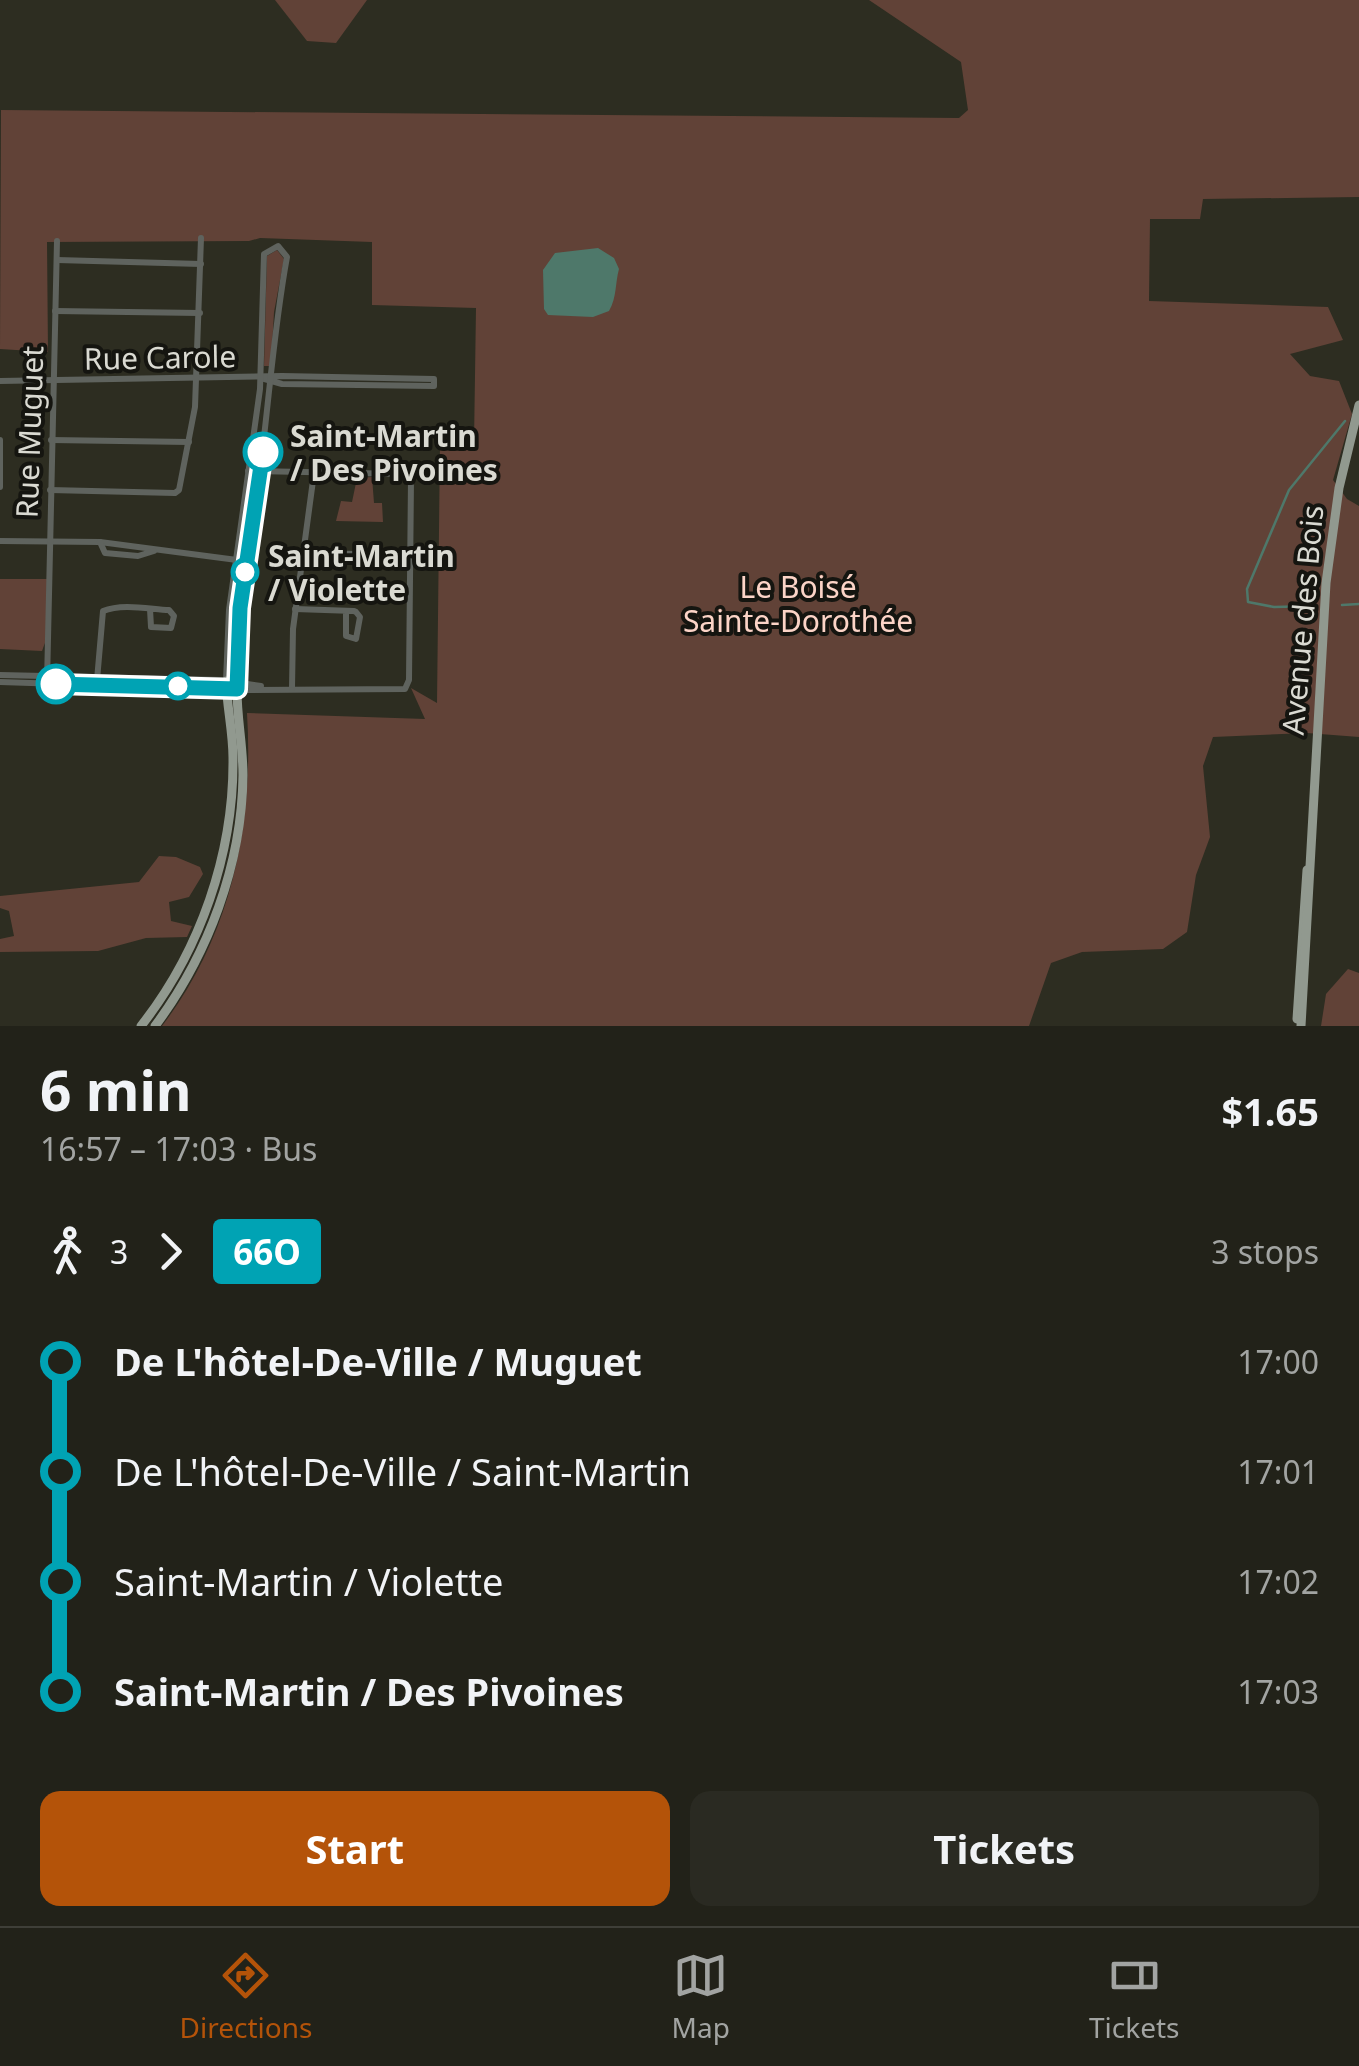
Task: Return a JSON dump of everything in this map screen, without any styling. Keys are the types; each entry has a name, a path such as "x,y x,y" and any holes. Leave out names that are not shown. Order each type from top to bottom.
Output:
{"main road":[{"name":"Avenue des Bois","path":"1299,1026 1302,899 1311,843 1328,563 1343,470 1359,404"},
{"path":"141,1026 186,956 217,876 232,774 232,685"},
{"path":"155,1026 195,962 230,871 242,786 232,685"}],"street":[{"path":"50,490 179,490 196,378 201,238"},
{"name":"Rue Muguet","path":"47,680 57,241"},
{"path":"278,246 288,256 276,316 272,379 232,685 227,626 261,378 264,254 278,246"},
{"path":"57,260 201,264"},
{"path":"55,311 200,313"},
{"path":"272,379 434,379 434,386 272,379"},
{"name":"Rue Carole","path":"0,380 272,379"},
{"path":"0,440 0,486"},
{"path":"52,440 189,442"},
{"path":"0,679 406,688 413,483 409,478 248,470"},
{"path":"292,688 295,609 314,473"},
{"path":"2,543 100,542 247,561"},
{"path":"303,553 412,555"},
{"path":"97,681 103,611 112,607 150,609 172,612 174,624 166,629 151,628 150,609"},
{"path":"295,609 346,611"}],"green space":[{"path":"275,0 367,0 336,43 307,41"},
{"name":"Le Boisé Sainte-Dorothée","path":"869,0 1359,0 1359,197 1203,199 1200,219 1150,219 1149,301 1328,307 1343,340 1290,354 1310,376 1339,381 1352,414 1333,480 1347,499 1359,506 1359,737 1307,733 1213,737 1203,766 1210,837 1196,875 1187,932 1163,949 1082,952 1051,963 1029,1026 162,1026 205,955 233,878 246,796 247,713 425,719 411,688 437,703 440,443 474,442 476,308 372,305 372,242 260,238 47,242 48,352 0,349 1,110 959,118 968,110 961,62"},
{"path":"277,250 284,259 274,312 271,366 264,366 267,256"},
{"path":"372,477 374,503 382,503 383,522 336,521 341,501 352,502 357,478"},
{"path":"0,579 47,579 46,640 42,651 0,649"},
{"path":"159,856 176,857 200,867 203,874 189,897 169,902 171,921 192,926 187,937 146,938 98,951 0,952 0,939 14,936 9,911 0,908 0,896 139,882"},
{"path":"1348,969 1359,973 1359,1026 1321,1026 1326,994"}],"water":[{"path":"598,248 614,258 619,269 609,311 593,317 548,315 544,309 543,270 555,253"}],"waterway":[{"path":"1315,606 1274,607 1248,602 1247,589 1289,490 1345,421"},
{"path":"1342,605 1359,604"}],"bus line":[{"name":"66O","path":"56,684 237,689 240,608 263,452"}],"place":[{"name":"Saint-Martin / Des Pivoines","path":"263,452"},
{"name":"Saint-Martin / Violette","path":"245,572"}]}
